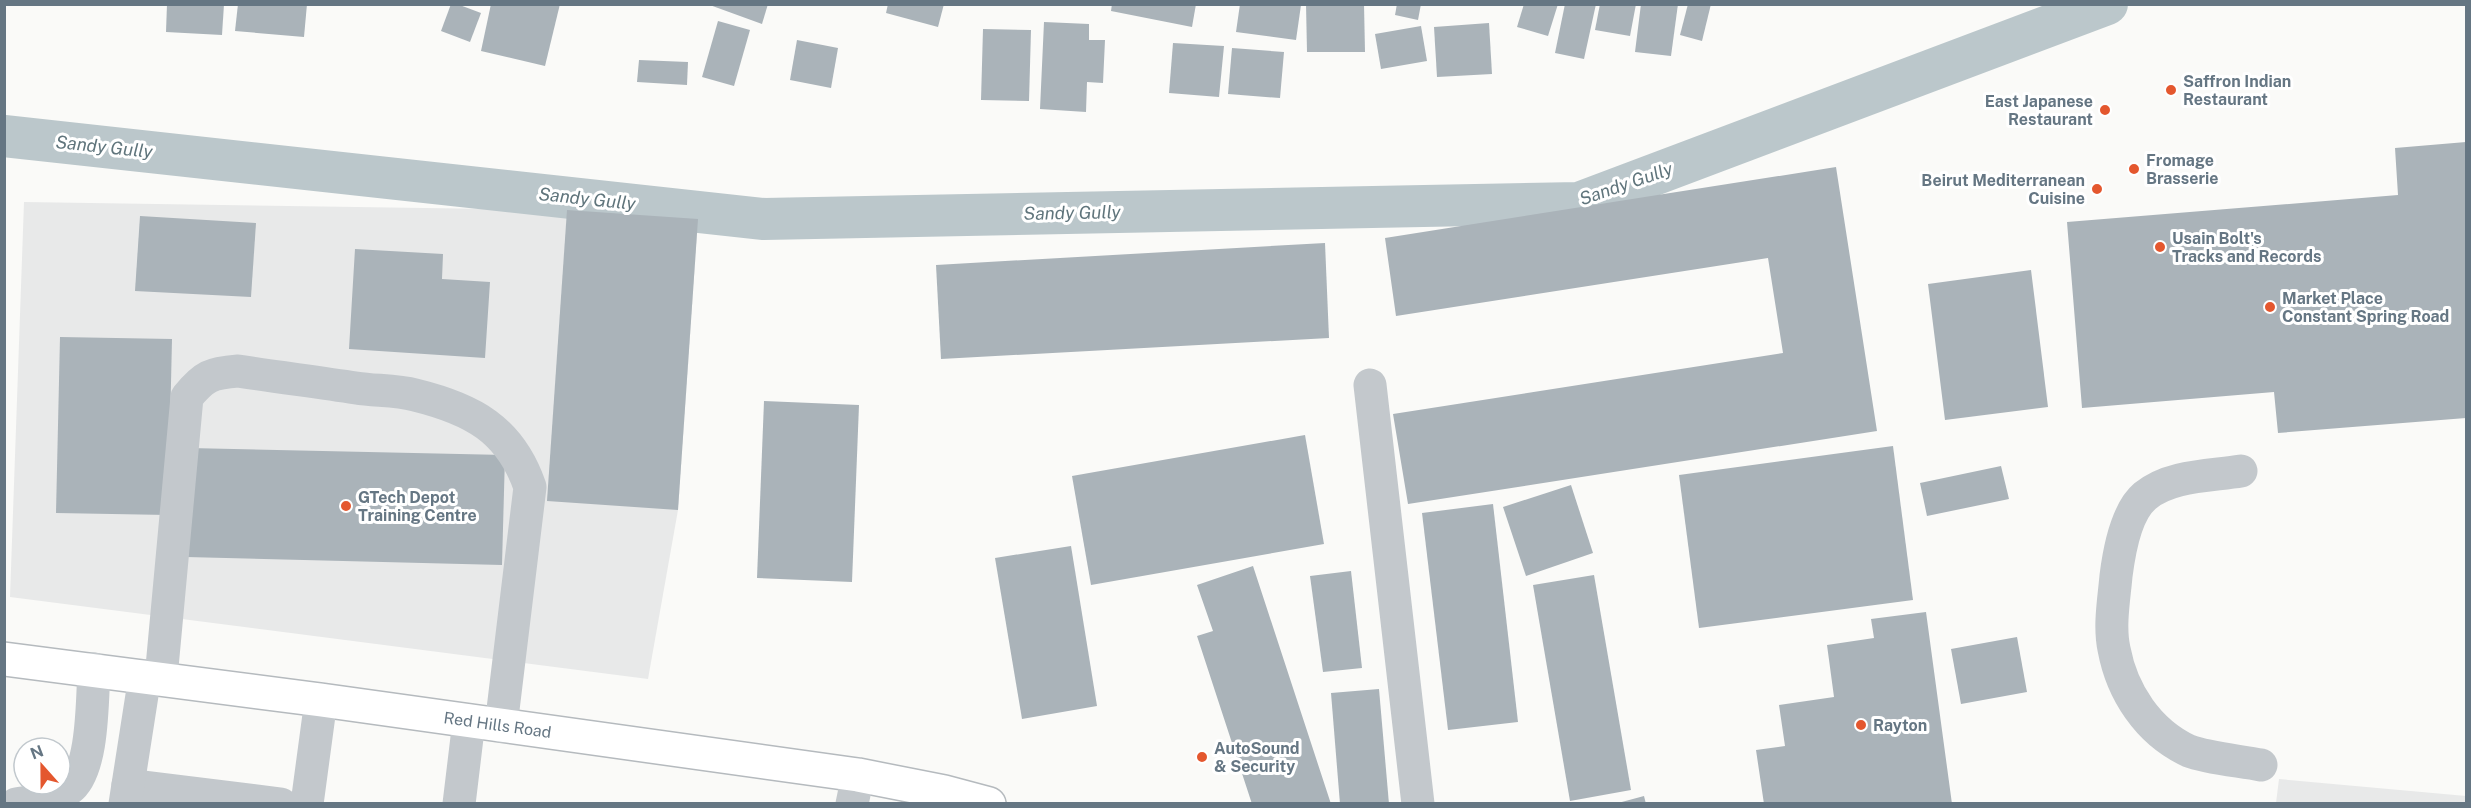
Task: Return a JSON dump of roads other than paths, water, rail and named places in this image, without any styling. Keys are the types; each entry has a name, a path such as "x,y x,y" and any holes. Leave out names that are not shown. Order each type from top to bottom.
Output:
{"main road":[{"name":"Red Hills Road","path":"4,659 94,669 469,721 855,789 944,792 989,804"}],"lane":[{"path":"281,804 126,795 153,677 187,397 201,380 216,372 238,371 414,394 471,413 513,449 523,465 530,487 501,726"},
{"path":"1370,385 1418,804"},
{"path":"2241,471 2168,483 2144,497 2125,528 2114,594 2113,647 2124,685 2142,716 2190,751 2261,765"},
{"path":"16,804 52,798 71,788 81,772 88,751 94,669"},
{"path":"307,804 321,700"},
{"path":"459,804 469,721"}],"waterway":[{"name":"Sandy Gully","path":"4,136 764,219 1579,203 2107,4"}],"place":[{"name":"Saffron Indian Restaurant","path":"2171,90"},
{"name":"East Japanese Restaurant","path":"2105,110"},
{"name":"Fromage Brasserie","path":"2134,169"},
{"name":"Beirut Mediterranean Cuisine","path":"2097,189"},
{"name":"Usain Bolt's Tracks and Records","path":"2160,247"},
{"name":"Market Place Constant Spring Road","path":"2270,307"},
{"name":"GTech Depot Training Centre","path":"346,506"},
{"name":"Rayton","path":"1861,725"},
{"name":"AutoSound & Security","path":"1202,757"}]}
